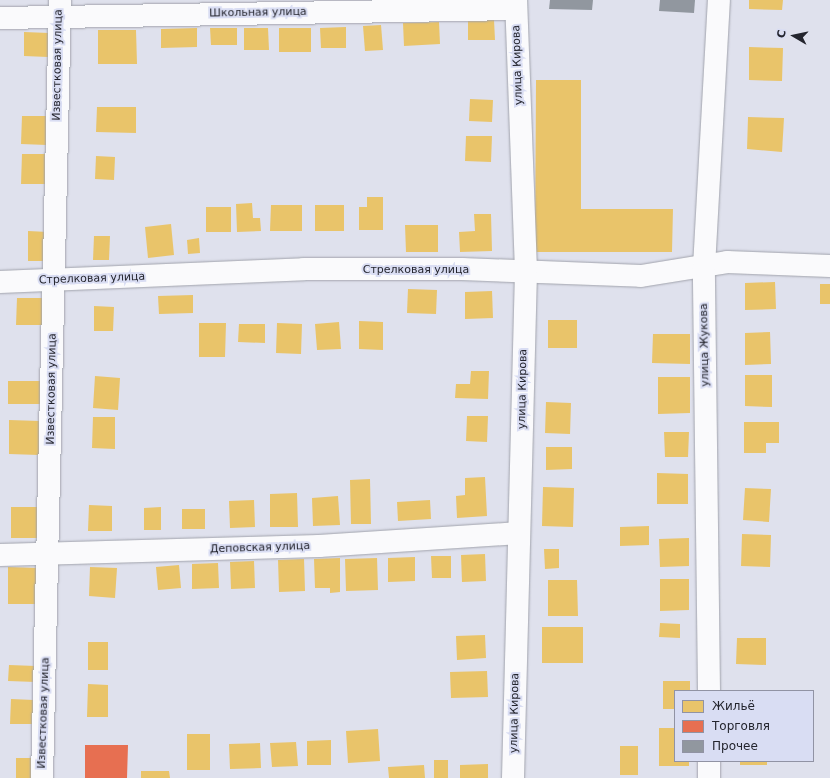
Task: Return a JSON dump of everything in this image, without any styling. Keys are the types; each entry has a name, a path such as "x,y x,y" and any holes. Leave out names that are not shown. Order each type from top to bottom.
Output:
{"street":[{"name":"улица Жукова","path":"708,690 704,267 719,0"},
{"name":"Школьная улица","path":"0,18 60,8 516,4"},
{"name":"улица Кирова","path":"513,778 526,271 516,4"},
{"name":"Известковая улица","path":"42,778 49,553 60,8"},
{"name":"Стрелковая улица","path":"0,282 54,281 304,269 526,271 642,276 727,262 830,266"},
{"name":"Деповская улица","path":"0,555 319,546 519,533"},
{"path":"709,762 709,778"}],"building: Жильё":[{"path":"749,0 783,0 782,10 749,9"},
{"path":"468,20 494,20 495,40 468,40"},
{"path":"439,22 440,44 404,46 403,23"},
{"path":"381,25 383,50 365,51 363,26"},
{"path":"346,27 346,48 321,48 320,28"},
{"path":"197,28 197,47 161,48 161,29"},
{"path":"210,28 237,28 237,45 211,45"},
{"path":"244,28 268,28 269,50 244,50"},
{"path":"279,28 311,28 311,52 279,52"},
{"path":"98,30 136,30 137,64 98,64"},
{"path":"24,32 49,33 48,57 24,56"},
{"path":"749,47 783,48 782,81 749,80"},
{"path":"536,80 581,80 581,209 673,209 672,252 535,252"},
{"path":"470,99 493,100 492,122 469,121"},
{"path":"97,107 136,107 136,133 96,132"},
{"path":"22,116 49,116 47,145 21,144"},
{"path":"748,117 784,118 782,152 747,149"},
{"path":"466,136 492,136 491,162 465,161"},
{"path":"22,154 47,154 46,184 21,184"},
{"path":"96,156 115,157 114,180 95,179"},
{"path":"367,197 383,197 383,230 359,230 359,207 367,207"},
{"path":"252,203 253,218 260,218 261,231 237,232 236,204"},
{"path":"271,205 302,205 302,231 270,231"},
{"path":"315,205 344,205 344,231 315,231"},
{"path":"206,207 231,207 231,232 206,232"},
{"path":"474,214 491,214 492,251 460,252 459,232 475,231"},
{"path":"171,224 174,255 148,258 145,227"},
{"path":"405,225 438,225 438,252 406,252"},
{"path":"28,231 48,232 47,261 28,261"},
{"path":"94,236 110,236 109,260 93,260"},
{"path":"199,238 200,253 188,254 187,240"},
{"path":"775,282 776,309 745,310 745,283"},
{"path":"820,284 830,284 830,304 820,304"},
{"path":"408,289 437,290 436,314 407,313"},
{"path":"492,291 493,318 465,319 465,292"},
{"path":"193,295 193,313 159,314 158,296"},
{"path":"17,298 44,298 44,325 16,325"},
{"path":"94,306 114,307 113,331 94,331"},
{"path":"548,320 577,320 577,348 548,348"},
{"path":"359,321 383,322 383,350 359,349"},
{"path":"339,322 341,349 317,350 315,324"},
{"path":"199,323 226,323 225,357 199,357"},
{"path":"277,323 302,324 301,354 276,353"},
{"path":"239,324 265,324 265,343 238,342"},
{"path":"770,332 771,364 745,365 745,333"},
{"path":"653,334 690,334 690,364 652,363"},
{"path":"471,371 489,371 488,399 455,398 456,384 470,384"},
{"path":"745,375 772,375 772,407 745,406"},
{"path":"95,376 120,378 118,410 93,408"},
{"path":"658,377 690,377 690,413 658,414"},
{"path":"8,381 40,381 41,404 8,404"},
{"path":"546,402 571,403 570,434 545,433"},
{"path":"467,416 488,416 487,442 466,441"},
{"path":"93,417 115,417 115,449 92,448"},
{"path":"9,420 40,421 39,455 9,454"},
{"path":"744,422 779,422 779,443 766,443 766,453 744,453"},
{"path":"664,432 689,432 688,457 665,457"},
{"path":"546,447 572,447 572,469 546,470"},
{"path":"657,473 688,474 688,504 657,504"},
{"path":"485,477 487,516 457,518 456,496 465,495 465,478"},
{"path":"370,479 371,524 351,524 350,480"},
{"path":"543,487 574,488 573,527 542,526"},
{"path":"745,488 771,489 769,522 743,520"},
{"path":"297,493 298,527 270,527 270,494"},
{"path":"338,496 340,525 313,526 312,498"},
{"path":"254,500 255,527 230,528 229,501"},
{"path":"430,500 431,519 398,521 397,502"},
{"path":"89,505 112,506 112,531 88,531"},
{"path":"11,507 39,507 39,538 11,538"},
{"path":"161,507 161,530 144,530 144,508"},
{"path":"182,509 205,509 205,529 182,529"},
{"path":"649,526 649,545 620,546 620,527"},
{"path":"742,534 771,535 770,567 741,566"},
{"path":"689,538 689,566 660,567 659,539"},
{"path":"544,549 559,549 559,568 545,569"},
{"path":"485,554 486,581 462,582 461,555"},
{"path":"431,556 451,556 451,578 432,578"},
{"path":"415,557 415,581 388,582 388,558"},
{"path":"340,558 340,592 330,593 330,588 315,588 314,559"},
{"path":"377,558 378,590 346,591 345,559"},
{"path":"304,559 305,591 279,592 278,560"},
{"path":"254,561 255,588 231,589 230,562"},
{"path":"218,563 219,588 192,589 192,564"},
{"path":"179,565 181,588 158,590 156,567"},
{"path":"8,567 38,568 38,604 8,604"},
{"path":"90,567 117,568 115,598 89,596"},
{"path":"660,579 689,579 689,610 660,611"},
{"path":"548,580 577,580 578,616 548,616"},
{"path":"660,623 680,624 680,638 659,637"},
{"path":"542,627 583,627 583,663 542,663"},
{"path":"485,635 486,658 457,660 456,636"},
{"path":"737,638 766,638 766,665 736,664"},
{"path":"88,642 108,642 108,670 88,670"},
{"path":"9,665 36,666 36,682 8,681"},
{"path":"487,671 488,697 451,698 450,672"},
{"path":"663,681 690,681 690,690 674,690 674,709 663,709"},
{"path":"88,684 108,685 108,717 87,717"},
{"path":"11,699 34,700 34,724 10,724"},
{"path":"659,728 674,728 674,762 689,762 689,766 659,766"},
{"path":"378,729 380,761 348,763 346,731"},
{"path":"187,734 210,734 210,770 187,770"},
{"path":"331,740 331,765 307,765 307,741"},
{"path":"296,742 298,766 272,767 270,743"},
{"path":"260,743 261,768 230,769 229,744"},
{"path":"620,746 638,746 638,775 620,775"},
{"path":"16,758 32,758 32,778 16,778"},
{"path":"434,760 448,760 448,778 434,778"},
{"path":"740,762 767,762 767,765 740,765"},
{"path":"488,764 488,778 460,778 460,765"},
{"path":"424,765 425,778 389,778 388,767"},
{"path":"141,771 169,771 170,778 141,778"}],"building: Торговля":[{"path":"85,745 128,745 127,778 85,778"}],"building: Прочее":[{"path":"550,0 593,0 592,10 549,9"},
{"path":"660,0 695,0 694,13 659,11"}]}
